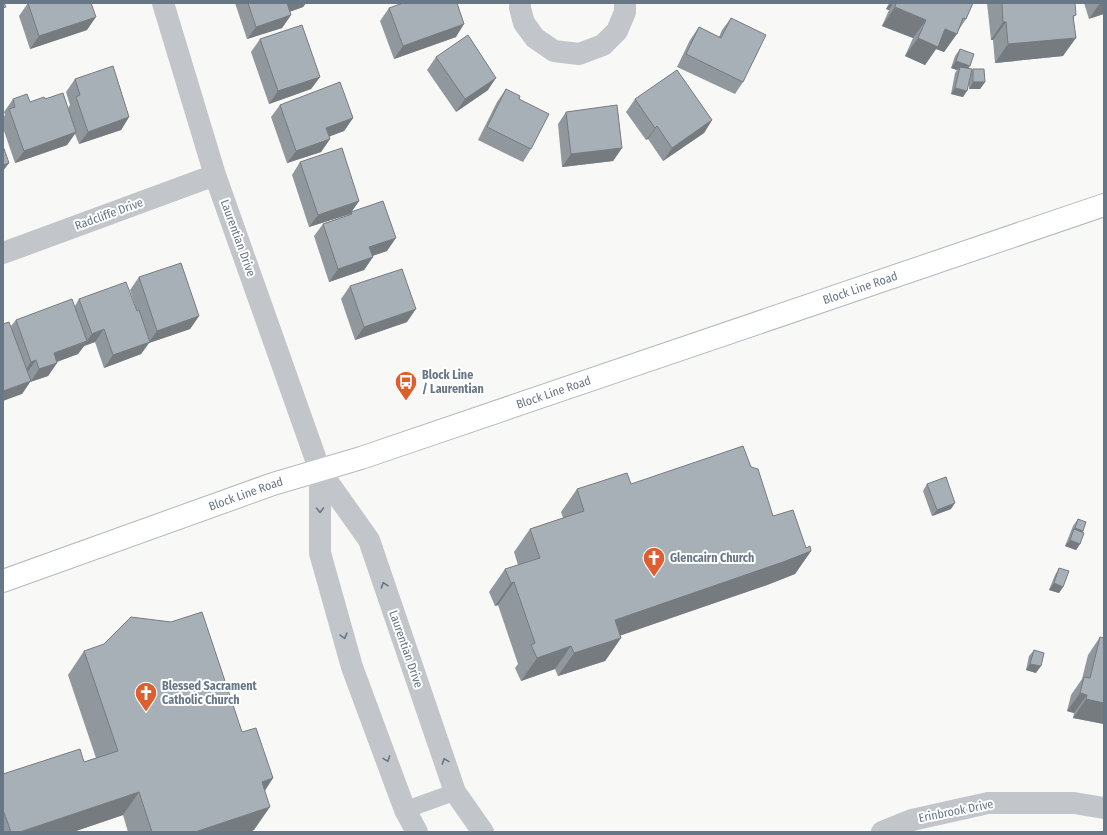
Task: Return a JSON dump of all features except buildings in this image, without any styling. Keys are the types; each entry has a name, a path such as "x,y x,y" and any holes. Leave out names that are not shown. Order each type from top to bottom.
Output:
{"street":[{"name":"Laurentian Drive","path":"163,3 215,175 320,471 369,540 455,792 483,832"},
{"path":"520,3 524,23 535,38 554,51 579,54 603,45 618,31 626,12 625,3"},
{"name":"Radcliffe Drive","path":"3,253 215,175"},
{"name":"Block Line Road","path":"3,581 273,484 376,453 1104,205"},
{"name":"Laurentian Drive","path":"320,471 320,553 352,668 405,810 417,832"},
{"name":"Erinbrook Drive","path":"882,832 912,820 988,803 1074,803 1104,808"}],"lane":[{"path":"405,810 455,792"}],"place":[{"name":"Block Line / Laurentian","path":"406,402"},
{"name":"Glencairn Church","path":"654,578"},
{"name":"Blessed Sacrament Catholic Church","path":"146,712"}]}
